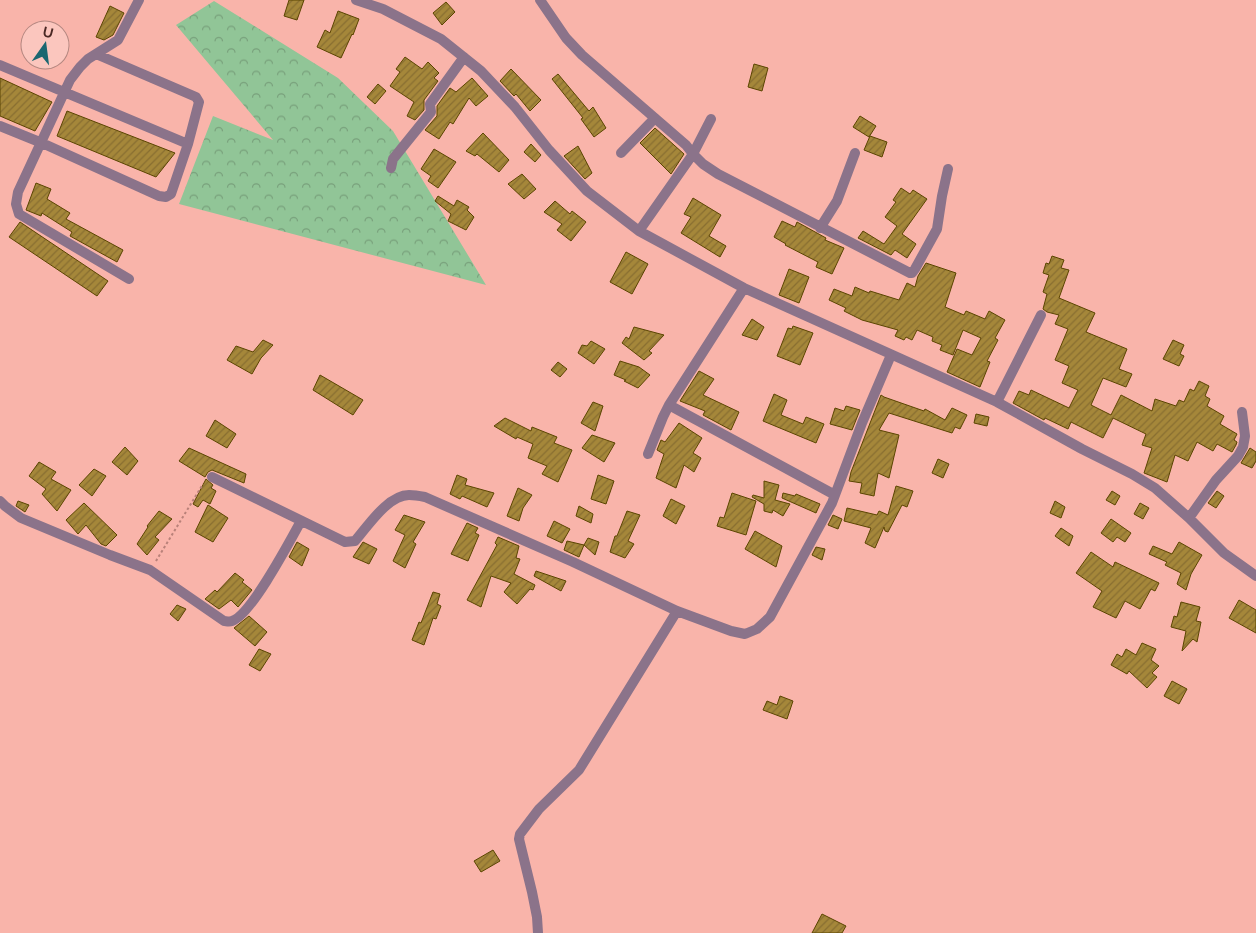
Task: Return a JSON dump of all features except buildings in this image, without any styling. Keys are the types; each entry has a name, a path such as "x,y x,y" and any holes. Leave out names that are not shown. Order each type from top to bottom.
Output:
{"street":[{"path":"129,279 20,214 16,204 18,192 66,91 80,67 118,40 139,0"},
{"path":"356,0 383,9 441,39 464,57 481,71 516,108 549,150 587,191 639,231 744,288 997,402 1132,474 1155,488 1224,553 1256,576"},
{"path":"540,0 566,38 582,55 686,145 703,164 718,174 820,228 904,270 912,273 937,229 948,169"},
{"path":"0,126 166,198 171,194 188,144 199,102 196,98 96,54"},
{"path":"390,168 398,154 431,112 430,104 464,57"},
{"path":"0,65 66,91 188,144"},
{"path":"621,153 656,118"},
{"path":"639,231 693,154 711,119"},
{"path":"820,228 837,201 855,153"},
{"path":"648,454 669,405 744,288"},
{"path":"997,402 1042,315"},
{"path":"212,477 340,541 350,543 355,541 390,501 408,495 425,497 573,562 677,611 731,632 744,634 757,629 770,618 780,602 835,495 891,354"},
{"path":"669,405 835,495"},
{"path":"1189,518 1216,480 1238,456 1243,447 1246,436 1242,412"},
{"path":"0,500 22,518 150,570 224,622 233,621 259,594 301,521"},
{"path":"538,933 537,916 520,834 539,809 579,770 677,611"}],"path":[{"path":"150,570 206,478 212,477"}],"green space":[{"path":"214,1 338,78 393,131 486,285 179,204 213,116 273,140 176,25"}]}
